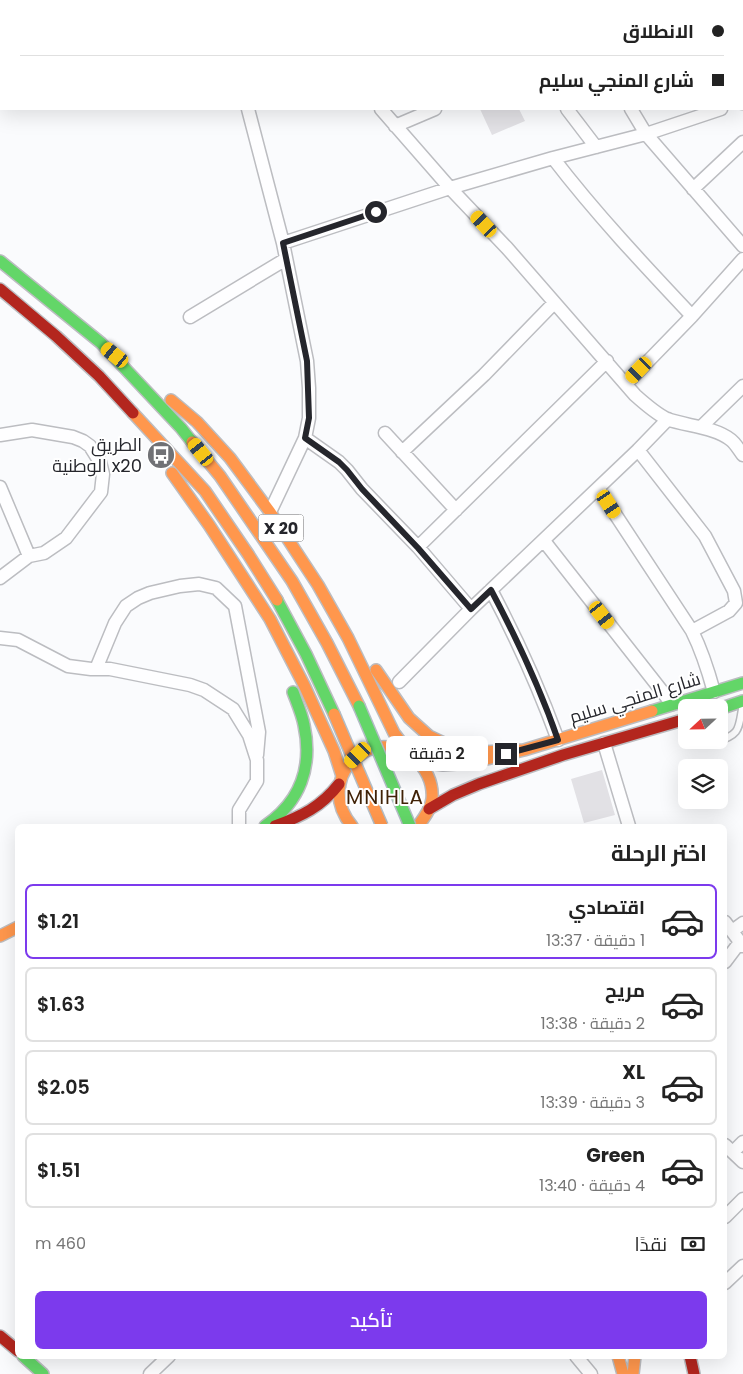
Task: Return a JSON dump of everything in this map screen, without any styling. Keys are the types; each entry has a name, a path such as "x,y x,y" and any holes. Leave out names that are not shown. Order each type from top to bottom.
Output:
{"main road":[{"name":"X 20","path":"0,261 197,422 230,458 270,512 318,585 348,638 394,733 408,753"},
{"name":"X 20","path":"0,289 56,336 99,376 205,491 278,602 306,654 381,824"},
{"name":"X 20","path":"101,344 181,428 220,476 292,581 327,643 359,706 409,824"},
{"name":"X 20","path":"99,376 139,425 209,525 270,619 304,686 334,752 340,780"},
{"path":"318,585 409,718 429,736 448,745 480,752 524,750"},
{"path":"254,596 280,654 305,728 308,751 305,773 300,787 282,813 268,824"},
{"name":"شارع المنجي سليم","path":"420,762 443,765 470,763 524,750 743,683"},
{"name":"شارع المنجي سليم","path":"728,706 743,702"},
{"name":"شارع المنجي سليم","path":"429,809 479,784 563,755 678,724"},
{"path":"280,824 312,812 332,795 348,764 358,755 370,749 383,746 396,748 408,753 420,762 427,773 431,784 432,797 426,817 420,824"},
{"path":"340,780 338,798 342,812 351,824"},
{"path":"0,936 15,928"},
{"path":"0,1336 15,1348"},
{"path":"26,1359 43,1374"},
{"path":"619,1359 623,1374"},
{"path":"633,1374 635,1359"},
{"path":"691,1359 694,1374"}],"street":[{"path":"248,110 283,243 307,361 309,418 305,438 270,512"},
{"path":"382,110 645,404 668,419 723,435 731,440 743,455"},
{"path":"395,126 433,110"},
{"path":"568,110 596,147"},
{"path":"632,110 646,134 743,246"},
{"path":"283,243 450,188 553,158 646,134 712,110"},
{"path":"693,189 743,142"},
{"path":"553,158 618,237 692,316"},
{"path":"190,317 286,259"},
{"path":"626,384 692,316 743,259"},
{"path":"402,452 484,374 554,303"},
{"path":"418,548 607,361"},
{"path":"701,428 743,386"},
{"path":"399,682 471,609 544,541 668,419"},
{"path":"0,435 32,430 73,437 90,446 100,462 104,474 101,492 66,538 44,553 29,556 0,578"},
{"path":"385,433 456,510"},
{"path":"305,438 339,462 471,609"},
{"path":"638,450 705,536 734,591 736,603 729,611 692,632"},
{"path":"0,487 29,556"},
{"path":"598,488 692,632 707,663 714,692"},
{"path":"544,541 672,704"},
{"path":"96,669 115,623 126,606 138,598 150,593 180,586 199,584 216,588 234,606 259,732 256,780 239,810 239,824"},
{"path":"491,590 527,662 558,740"},
{"path":"0,638 18,640 68,666 82,669 110,669 190,685 204,690 233,709 248,735 257,760"},
{"path":"604,743 628,824"},
{"path":"727,960 742,944 729,927 743,923"},
{"path":"743,1142 729,1149 743,1162"},
{"path":"727,1215 743,1199"},
{"path":"727,1281 743,1266"},
{"path":"150,1374 166,1359"},
{"path":"578,1359 591,1374"}],"lane":[{"path":"728,739 734,735 738,728 743,702"}],"building":[{"path":"480,110 520,110 525,121 492,135"},
{"path":"602,770 615,815 584,823 571,779"}],"traffic: fast":[{"path":"0,261 101,343 192,442"},
{"path":"277,600 306,654 334,714"},
{"path":"652,711 743,683"},
{"path":"267,824 287,806 295,795 305,769 307,755 304,725 293,692"},
{"path":"728,706 743,701"},
{"path":"359,706 409,824"},
{"path":"26,1359 43,1374"}],"traffic: slow":[{"path":"171,400 197,422 230,458 270,512 318,585 348,638 394,733 409,753"},
{"path":"133,413 205,491 277,600"},
{"path":"192,442 220,476 292,581 327,643 359,706"},
{"path":"172,473 209,525 270,619 304,685 334,751 342,776"},
{"path":"376,670 409,718 429,736 448,745 480,752 524,750"},
{"path":"420,762 443,765 470,763 524,750 652,711"},
{"path":"334,714 381,824"},
{"path":"351,824 345,816 340,801 339,790 342,775 355,759 368,750 380,747 403,751 413,757 428,776 432,799 427,813 419,824"},
{"path":"0,936 15,928"},
{"path":"619,1359 623,1374"},
{"path":"633,1374 635,1359"}],"traffic: jam":[{"path":"0,289 56,336 99,376 133,413"},
{"path":"429,809 453,795 479,784 563,755 678,721"},
{"path":"280,824 318,805 339,784"},
{"path":"0,1336 15,1348"},
{"path":"691,1359 694,1374"}],"place":[{"name":"الطريق الوطنية x20","path":"161,455"}],"district":[{"name":"MNIHLA","path":"385,797"}],"route":[{"path":"376,212 283,243 307,361 309,418 305,438 339,462 347,470 471,609 491,590 544,701 558,740 506,754"}]}
